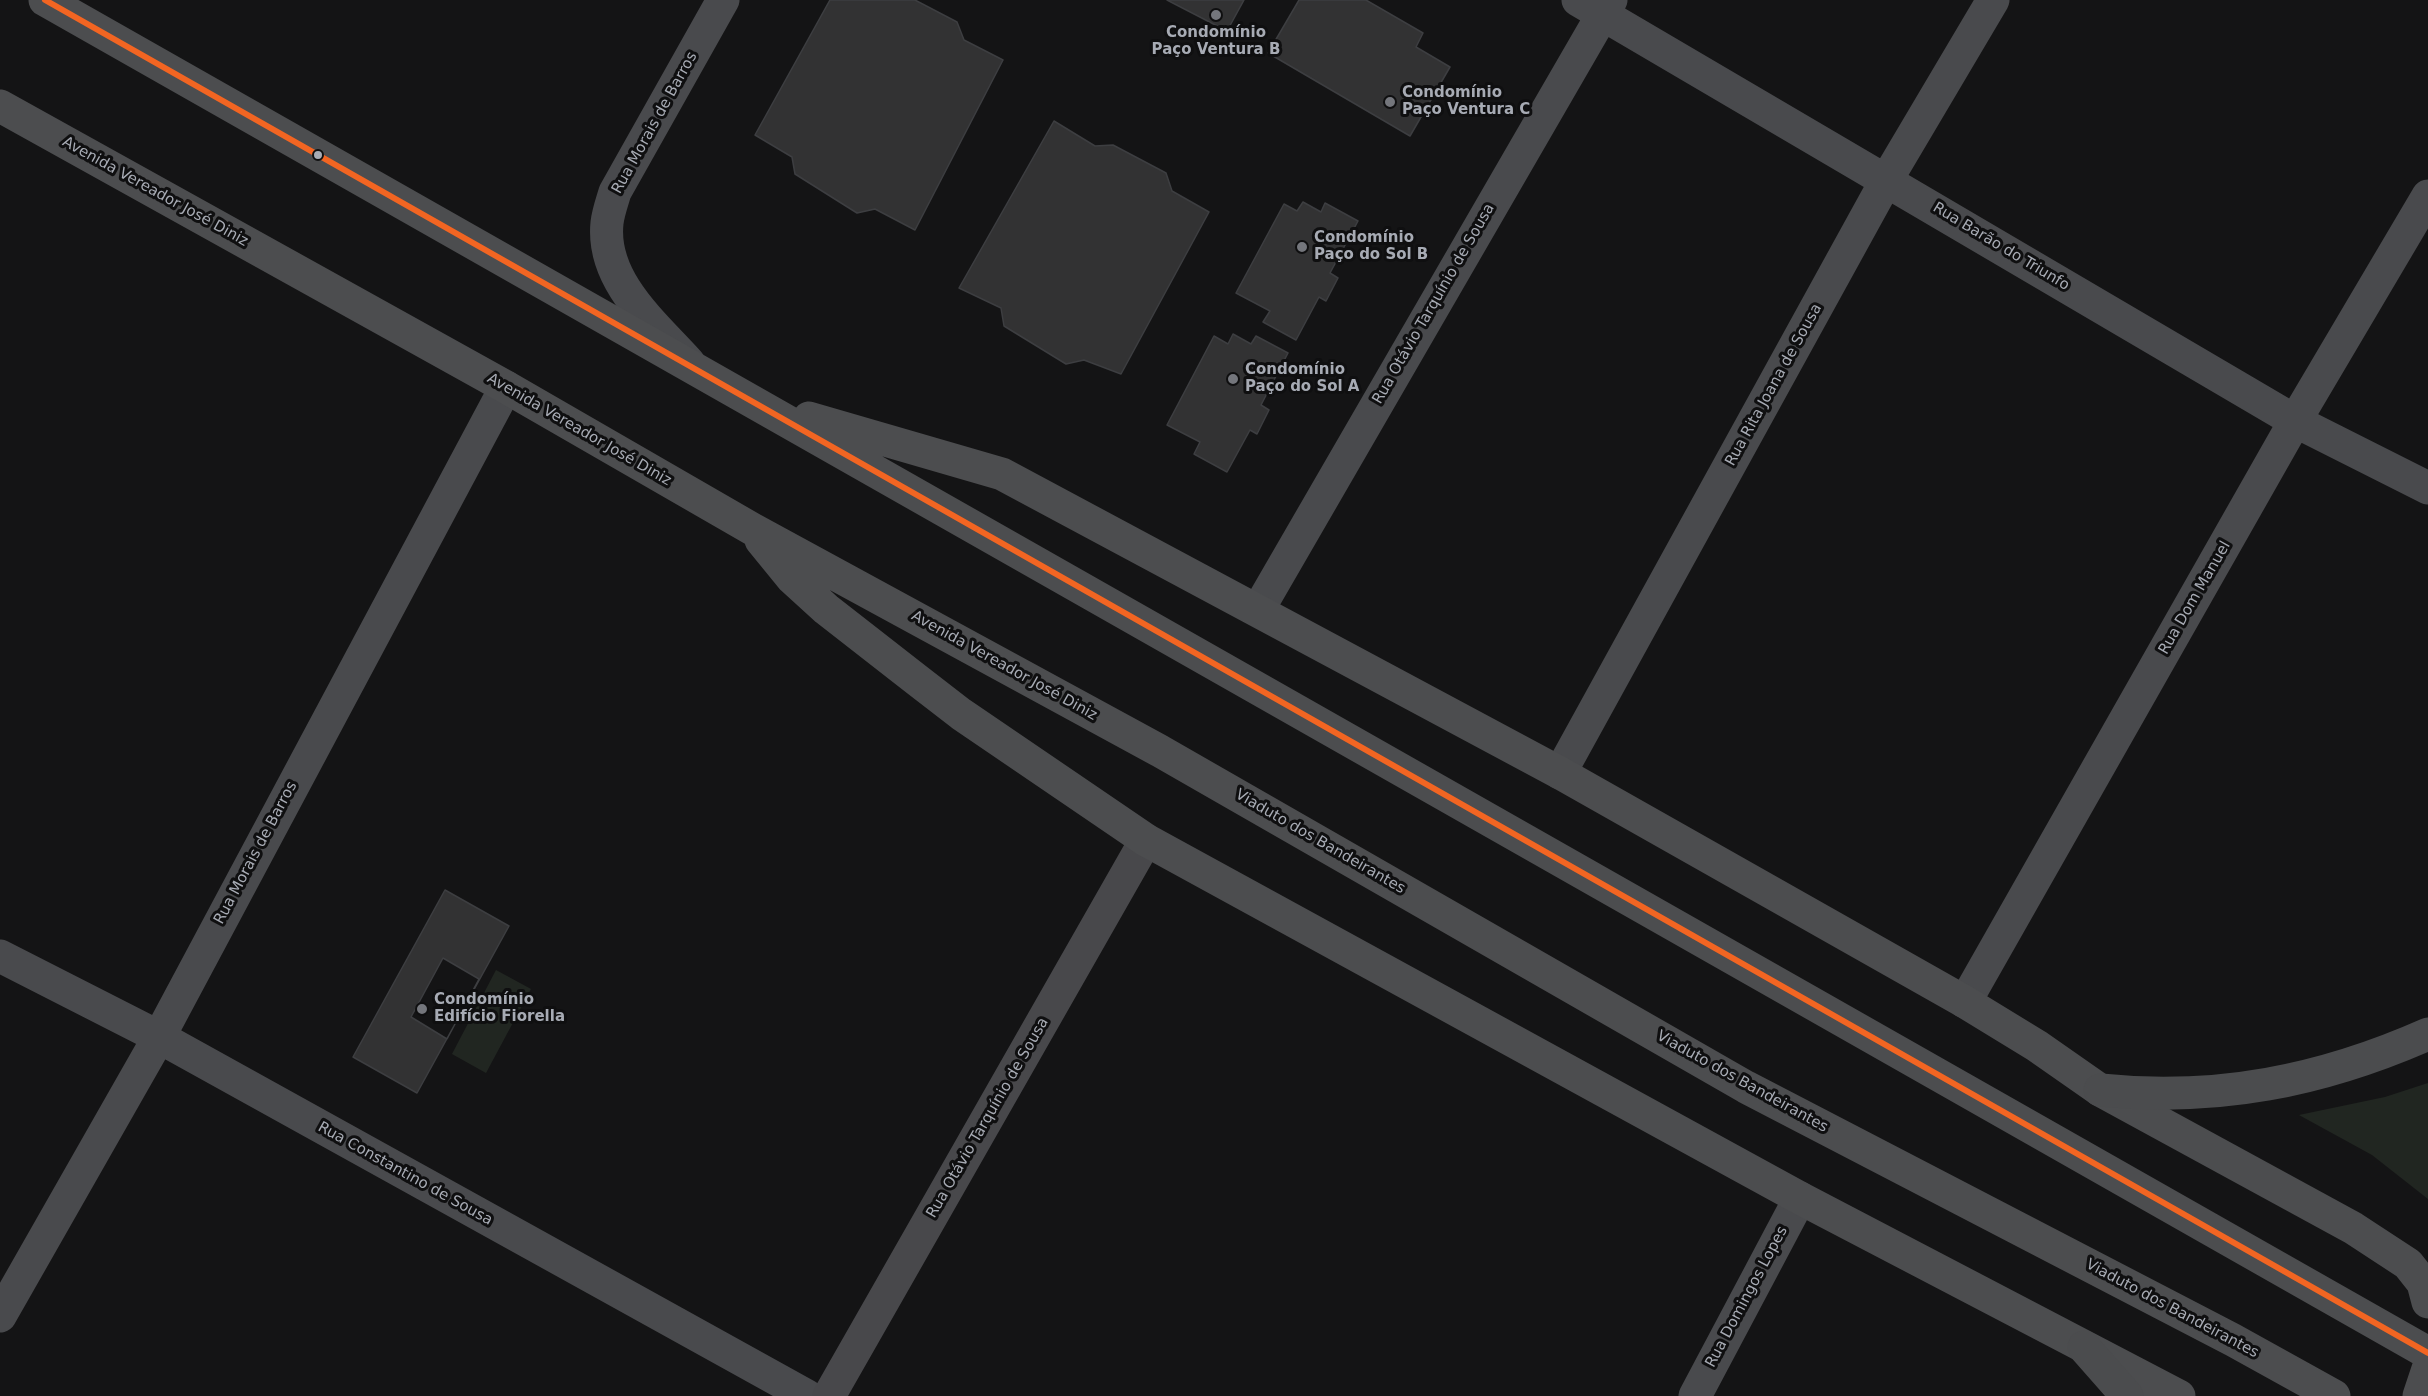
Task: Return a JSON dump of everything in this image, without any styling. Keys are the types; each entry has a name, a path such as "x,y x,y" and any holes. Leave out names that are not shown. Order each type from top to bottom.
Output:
{"highway":[{"path":"2100,1090 2150,1096 2192,1095 2253,1088 2337,1067 2428,1034"},
{"path":"2084,1347 2127,1396"}],"main road":[{"path":"45,0 2428,1353"},
{"name":"Avenida Vereador José Diniz","path":"0,106 506,387 754,530 1160,751"},
{"path":"753,401 1002,474 1258,610 1560,773 1965,1002 2037,1046 2100,1090 2353,1228 2408,1264 2423,1283 2428,1302"},
{"path":"754,530 792,578 826,609 961,714 1146,840 1800,1198 2179,1396"},
{"name":"Viaduto dos Bandeirantes","path":"1160,751 1746,1087 2233,1340 2334,1396"},
{"path":"2419,1396 2428,1369"}],"street":[{"name":"Rua Morais de Barros","path":"692,367 621,285 611,258 607,224 615,192 723,0"},
{"name":"Rua Rita Joana de Sousa","path":"1560,773 1887,179 1993,0"},
{"name":"Rua Barão do Triunfo","path":"1598,4 1887,179 2295,421 2428,488"},
{"name":"Rua Otávio Tarquínio de Sousa","path":"1258,610 1598,4"},
{"name":"Rua Dom Manuel","path":"1965,1002 2295,421 2428,196"},
{"name":"Rua Morais de Barros","path":"0,1316 159,1037 506,387"},
{"name":"Rua Otávio Tarquínio de Sousa","path":"829,1396 1146,840"},
{"name":"Rua Constantino de Sousa","path":"0,956 159,1037 807,1396"},
{"name":"Rua Domingos Lopes","path":"1695,1396 1800,1198"}],"shaded area":[{"path":"496,970 531,989 486,1073 452,1054"},
{"path":"2428,1083 2428,1199 2372,1155 2299,1115 2385,1097"}],"building":[{"path":"830,0 915,0 957,22 964,40 1003,60 915,230 875,209 857,213 795,174 792,157 755,135"},
{"name":"Condomínio Paço Ventura B","path":"1167,0 1244,0 1227,31"},
{"name":"Condomínio Paço Ventura C","path":"1299,0 1366,0 1423,33 1416,47 1450,67 1410,136 1268,53"},
{"path":"1054,121 1095,146 1113,145 1166,173 1172,191 1209,212 1121,374 1084,360 1066,364 1004,326 1001,308 959,288"},
{"name":"Condomínio Paço do Sol B","path":"1303,202 1321,212 1325,203 1358,221 1330,273 1338,278 1326,301 1319,297 1296,340 1263,322 1270,311 1236,293 1284,204 1297,211"},
{"name":"Condomínio Paço do Sol A","path":"1233,334 1251,344 1256,336 1288,353 1261,405 1269,410 1257,434 1250,430 1227,472 1194,454 1200,442 1167,425 1214,336 1228,344"},
{"name":"Condomínio Edifício Fiorella","path":"445,890 509,926 417,1093 353,1057"},
{"path":"443,958 479,979 447,1039 411,1017"}],"transit line":[{"path":"45,0 2428,1353"}],"place":[{"name":"Condomínio Paço Ventura B","path":"1216,15"},
{"name":"Condomínio Paço Ventura C","path":"1390,102"},
{"name":"Condomínio Paço do Sol B","path":"1302,247"},
{"name":"Condomínio Paço do Sol A","path":"1233,379"},
{"name":"Condomínio Edifício Fiorella","path":"422,1009"}]}
